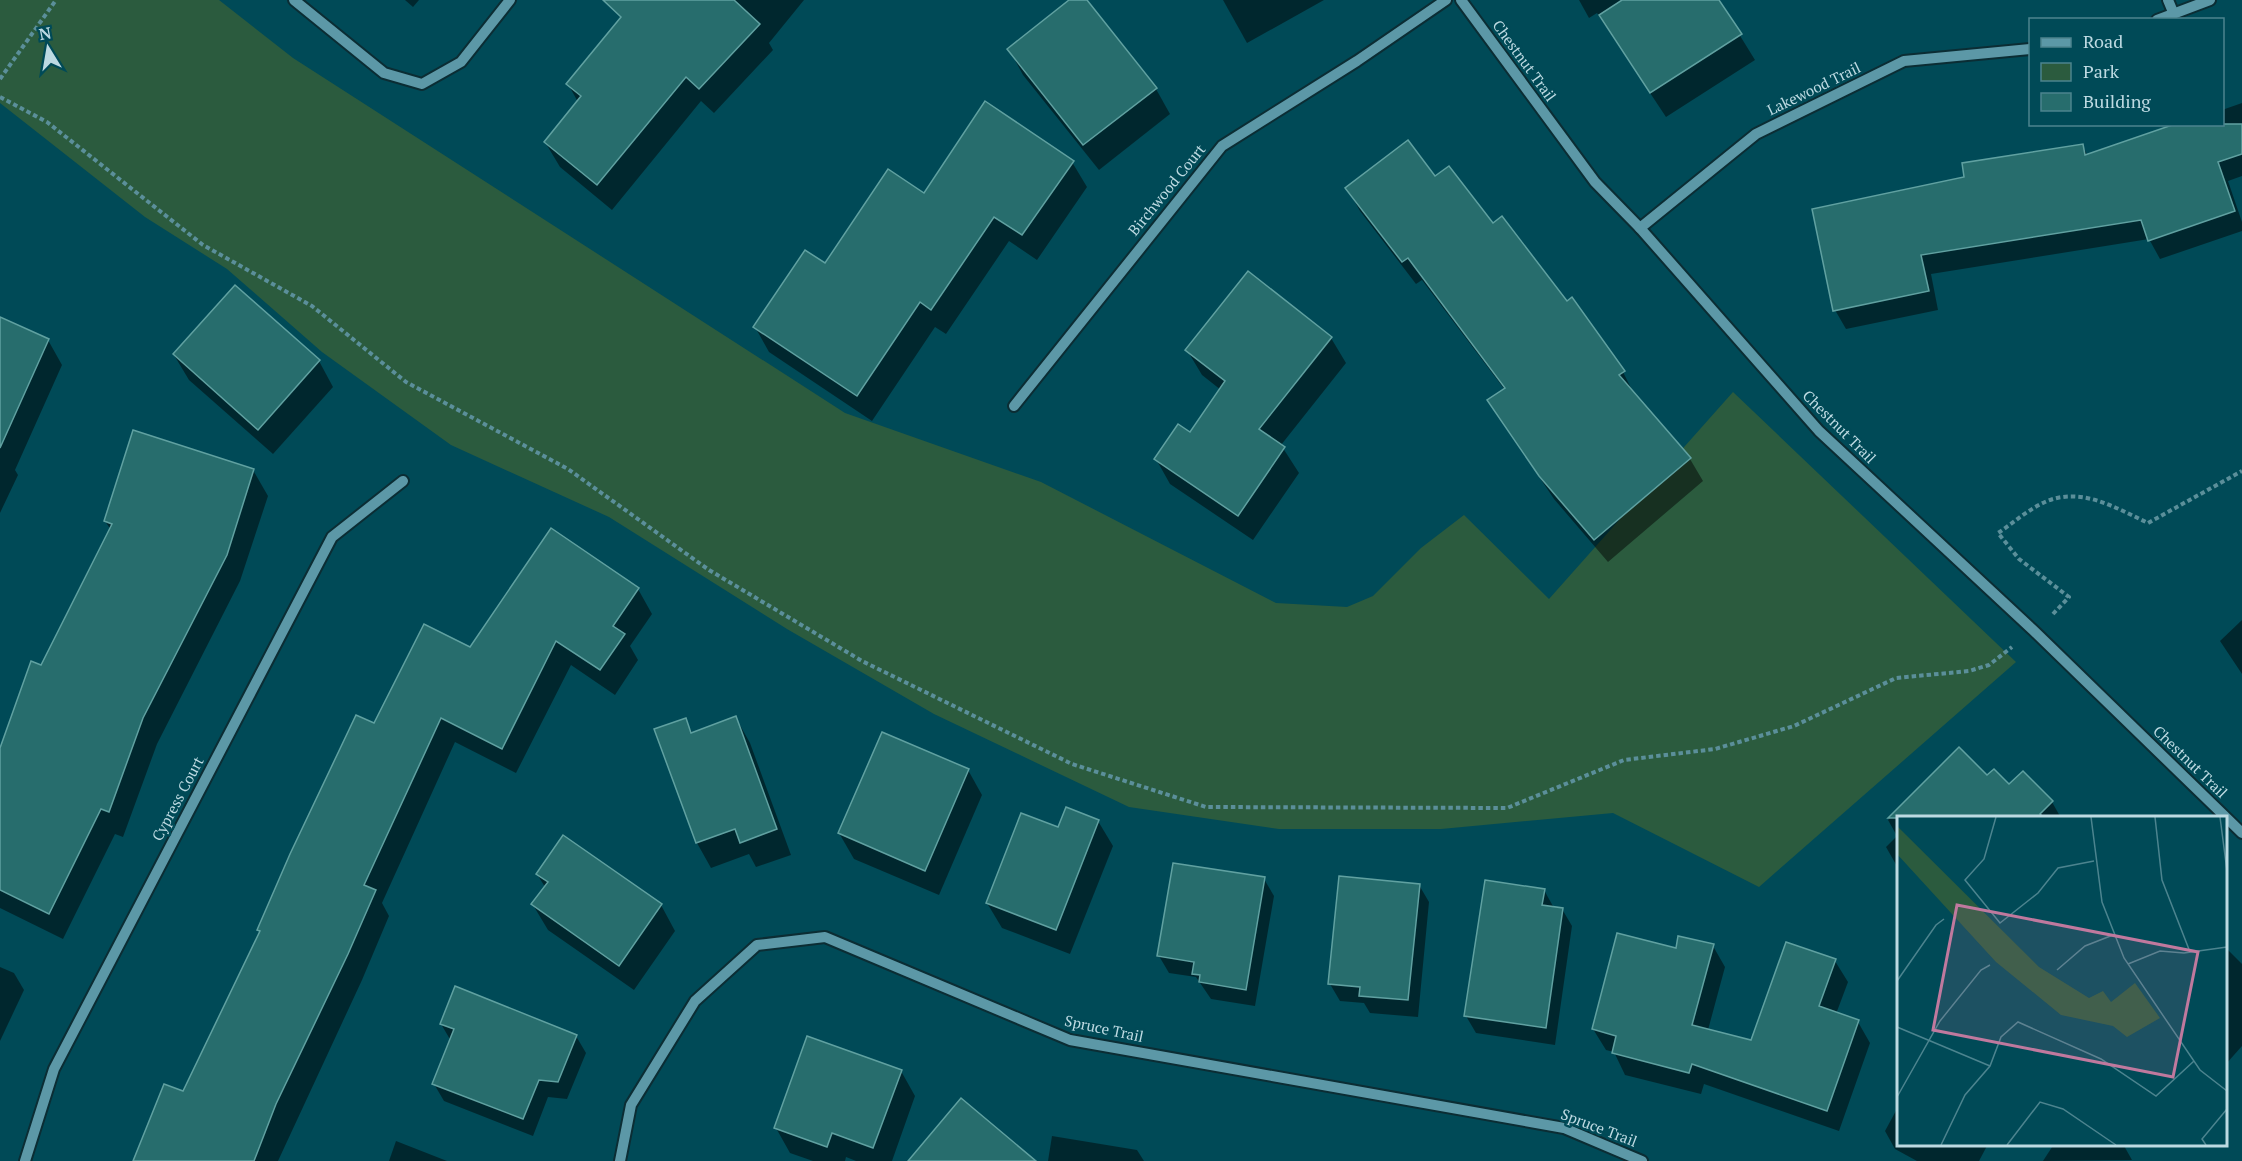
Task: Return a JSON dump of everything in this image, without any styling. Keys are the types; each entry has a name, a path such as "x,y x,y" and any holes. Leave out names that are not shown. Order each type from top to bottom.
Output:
{"street":[{"path":"294,0 384,73 422,84 461,62 510,0"},
{"name":"Birchwood Court","path":"1014,406 1222,146 1357,61 1446,0"},
{"name":"Chestnut Trail","path":"1461,0 1595,182 1640,228 1819,431 2033,630 2224,816"},
{"path":"2168,0 2173,12"},
{"path":"2161,18 2210,0"},
{"name":"Lakewood Trail","path":"1640,228 1756,134 1904,61 2029,49"},
{"name":"Cypress Court","path":"25,1161 54,1069 332,537 403,481"},
{"name":"Chestnut Trail","path":"2227,818 2242,833"},
{"name":"Spruce Trail","path":"620,1161 631,1105 695,1002 757,945 825,937 1070,1040 1564,1128 1642,1161"}],"path":[{"path":"0,79 56,0"},
{"path":"0,97 47,122 203,245 312,306 406,382 568,469 709,570 862,661 1072,764 1206,807 1507,807 1624,760 1715,749 1794,726 1896,678 1969,671 1989,665 2033,630 2069,597 2019,560 1998,533 2046,501 2063,498 2095,498 2148,523 2242,471"}],"green space":[{"path":"0,0 219,0 293,58 845,413 1041,482 1276,603 1347,607 1373,596 1421,548 1464,515 1549,599 1733,392 2016,662 1759,887 1613,813 1441,829 1279,829 1129,807 934,714 787,629 609,517 451,445 322,352 227,269 145,217 0,103"}],"building":[{"path":"603,0 734,0 760,24 699,89 686,77 597,185 544,142 581,96 566,84 621,17"},
{"path":"1069,0 1087,0 1157,88 1083,145 1007,49"},
{"path":"1622,0 1719,0 1742,34 1650,93 1599,15"},
{"path":"985,101 1074,161 1022,235 994,217 931,310 920,302 857,396 753,327 805,250 825,263 888,169 924,193"},
{"path":"2242,124 2242,154 2218,162 2235,211 2148,241 2141,220 1921,255 1929,291 1833,311 1812,209 1964,177 1962,163 2083,144 2085,155 2169,126"},
{"path":"1408,140 1435,176 1449,166 1493,223 1502,216 1567,301 1572,297 1625,371 1619,375 1691,458 1594,540 1539,476 1487,400 1505,388 1408,258 1402,262 1345,188"},
{"path":"1248,271 1332,337 1259,429 1285,447 1238,516 1154,459 1178,424 1190,432 1225,381 1185,350"},
{"path":"235,285 320,360 258,430 173,354"},
{"path":"0,317 49,339 0,448"},
{"path":"133,430 254,469 227,555 143,718 109,812 101,809 49,914 0,890 0,748 31,661 41,665 112,524 104,521"},
{"path":"551,528 639,588 613,626 625,634 600,670 556,641 502,749 441,718 364,885 376,890 276,1104 254,1161 133,1161 164,1084 183,1091 260,931 257,930 290,854 356,715 374,723 424,624 470,647"},
{"path":"736,716 777,829 740,843 735,829 696,843 654,729 686,718 691,733"},
{"path":"882,732 969,769 925,871 838,833"},
{"path":"1959,747 1987,775 1994,769 2009,784 2023,771 2053,801 2040,814 2042,816 1897,816 1897,818 1888,818"},
{"path":"1066,807 1099,820 1056,930 986,903 1021,813 1058,827"},
{"path":"563,835 662,904 619,966 531,904 548,882 536,874"},
{"path":"1173,863 1265,877 1246,990 1199,982 1200,975 1192,974 1194,962 1157,956"},
{"path":"1339,876 1420,884 1408,1000 1359,996 1360,987 1328,984"},
{"path":"1485,880 1545,889 1542,905 1563,908 1546,1028 1464,1016"},
{"path":"1617,933 1676,948 1678,936 1714,944 1692,1025 1751,1040 1786,942 1836,959 1819,1006 1859,1020 1827,1111 1692,1064 1689,1073 1612,1053 1616,1036 1592,1029"},
{"path":"455,986 577,1035 558,1082 539,1080 523,1119 432,1084 454,1029 440,1024"},
{"path":"807,1036 902,1070 873,1148 832,1133 827,1147 774,1128"},
{"path":"961,1098 1036,1161 908,1161"}]}
